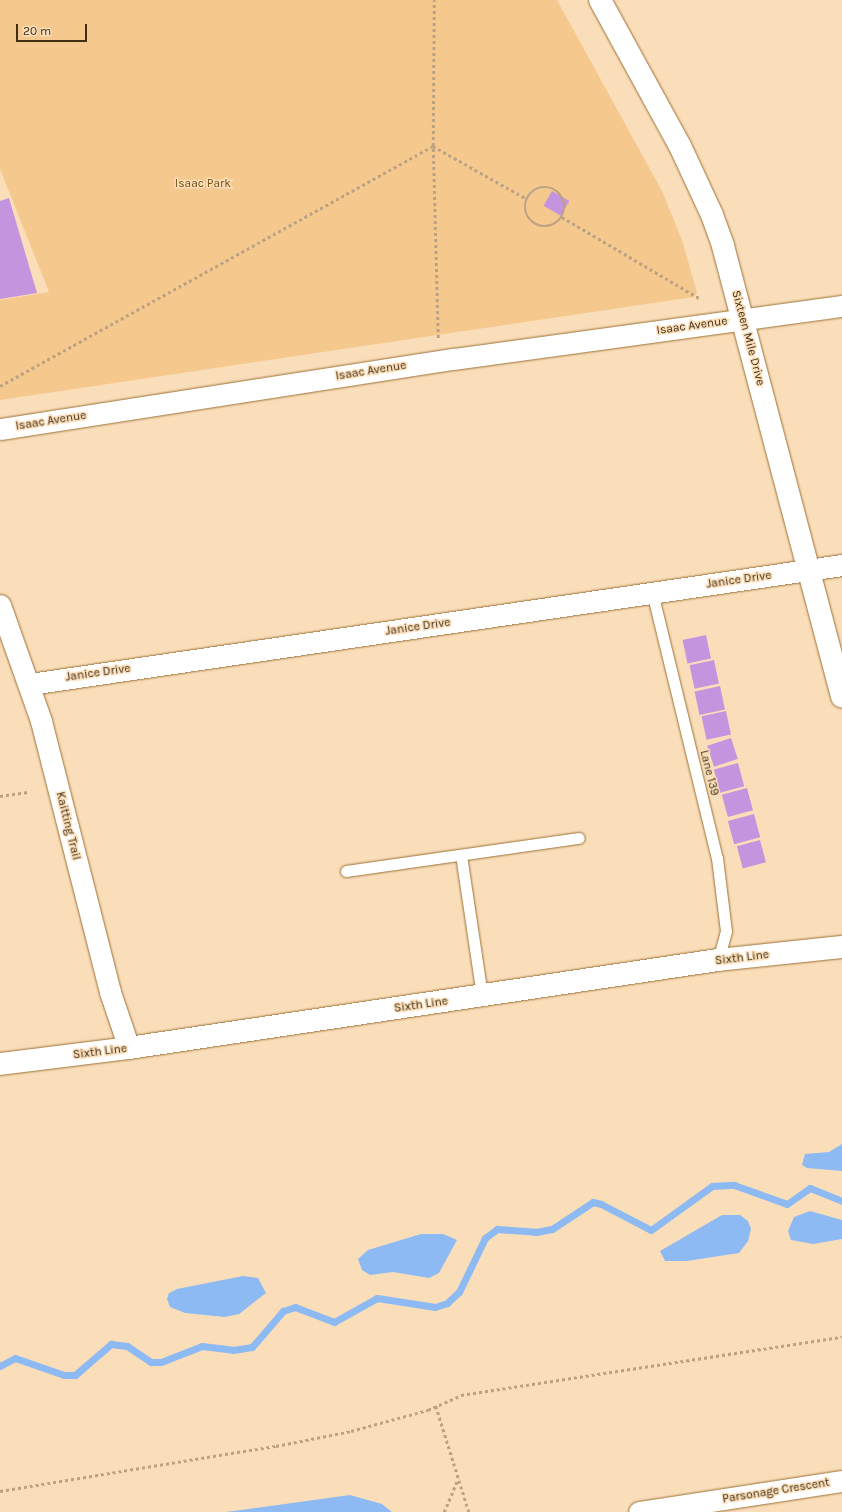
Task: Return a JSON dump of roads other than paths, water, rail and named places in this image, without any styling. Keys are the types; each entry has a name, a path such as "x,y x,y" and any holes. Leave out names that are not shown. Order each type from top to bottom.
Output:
{"street":[{"name":"Sixteen Mile Drive","path":"600,0 699,184 723,246 744,319 807,570 842,697"},
{"name":"Isaac Avenue","path":"0,429 454,358 842,306"},
{"name":"Janice Drive","path":"30,684 842,565"},
{"name":"Kaitting Trail","path":"0,605 30,684 110,992 129,1048"},
{"name":"Sixth Line","path":"0,1064 129,1048 718,960 842,947"},
{"name":"Parsonage Crescent","path":"639,1512 842,1481"}],"lane":[{"name":"Lane 139","path":"652,592 717,858 726,931 718,960"},
{"path":"346,871 579,838"},
{"path":"461,855 482,996"}],"water":[{"path":"842,1144 842,1171 807,1168 802,1165 805,1154 829,1152"},
{"path":"810,1211 842,1220 842,1239 813,1244 791,1240 788,1231 794,1217"},
{"path":"722,1215 740,1215 748,1221 751,1229 748,1241 739,1253 687,1261 665,1261 660,1251"},
{"path":"421,1234 443,1234 457,1240 439,1273 429,1278 393,1272 370,1275 362,1270 358,1259 368,1250"},
{"path":"243,1276 258,1278 266,1293 239,1314 225,1317 185,1313 170,1307 167,1299 169,1293 177,1289"},
{"path":"350,1495 382,1504 392,1512 226,1512"}],"waterway":[{"path":"0,1366 15,1358 64,1375 75,1375 111,1344 127,1346 151,1362 161,1362 202,1346 233,1350 252,1347 283,1311 295,1307 334,1322 377,1298 435,1307 447,1303 459,1292 485,1238 497,1229 536,1232 552,1229 593,1202 601,1204 651,1230 712,1186 734,1185 787,1204 810,1188 842,1201"}],"park label":[{"name":"Isaac Park","path":"203,184"}]}
